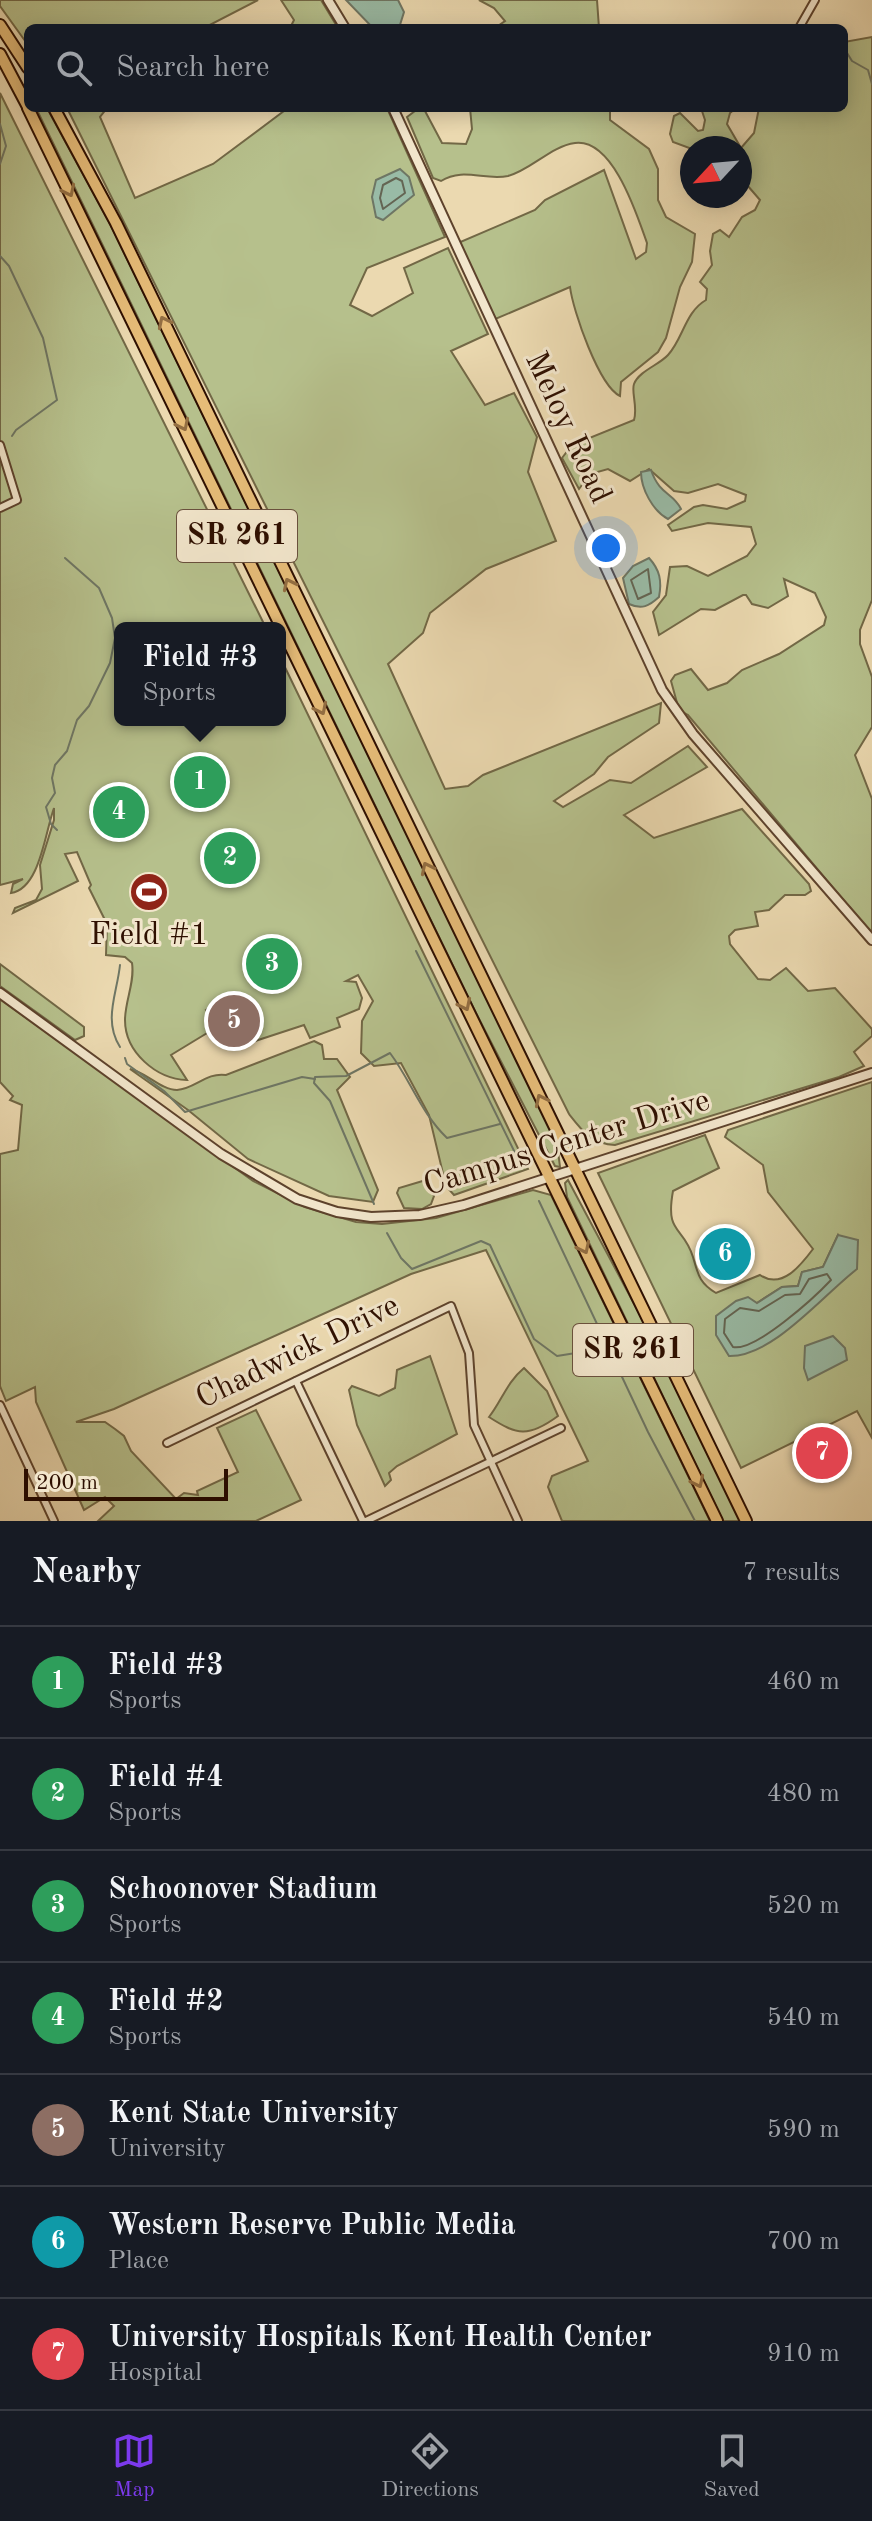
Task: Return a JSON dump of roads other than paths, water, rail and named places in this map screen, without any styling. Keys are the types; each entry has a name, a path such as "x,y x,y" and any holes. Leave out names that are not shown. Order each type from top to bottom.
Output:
{"main road":[{"path":"0,25 24,62"},
{"name":"SR 261","path":"0,54 24,100"},
{"name":"SR 261","path":"30,112 279,622"},
{"name":"SR 261","path":"56,112 116,223 746,1521"},
{"name":"SR 261","path":"286,637 717,1521"}],"street":[{"path":"328,0 343,24"},
{"path":"801,24 815,0"},
{"name":"Meloy Road","path":"395,112 662,690 693,734 872,940"},
{"path":"0,445 17,500 0,508"},
{"name":"Campus Center Drive","path":"0,993 240,1167 311,1205 353,1216 410,1216 464,1205 872,1073"},
{"name":"Chadwick Drive","path":"167,1443 451,1306 469,1353 474,1425 490,1462"},
{"path":"296,1381 365,1521 561,1428"},
{"path":"0,1405 54,1521"},
{"path":"490,1462 518,1521"}],"water":[{"path":"346,0 398,0 404,12 400,24 369,24"},
{"path":"400,169 409,177 414,195 383,220 376,217 372,197 376,180"},
{"path":"651,470 658,485 681,509 668,519 653,505 643,485 641,472"},
{"path":"649,558 659,576 659,597 645,606 634,606 629,604 623,578 633,566"},
{"path":"838,1235 858,1240 857,1269 780,1336 746,1354 729,1356 716,1335 716,1316 736,1301 748,1297 757,1303 782,1287 798,1286 802,1272 823,1267"},
{"path":"833,1336 845,1348 847,1360 808,1380 804,1368 805,1346"}],"waterway":[{"path":"848,54 852,61 868,70 872,84"},
{"path":"0,124 6,146 0,164"},
{"path":"0,256 9,266 43,338 57,400 12,436"},
{"path":"65,558 99,588 112,618 114,631"},
{"path":"57,830 51,824 46,807 55,793 52,778 55,765 67,751 77,720 89,706 110,663 114,643"},
{"path":"416,951 522,1167"},
{"path":"120,965 112,1007 112,1027 120,1047"},
{"path":"374,1204 330,1101 314,1083 315,1077 346,1076 390,1053 430,1118 447,1138 500,1124"},
{"path":"125,1058 127,1064 164,1091 185,1112 302,1077 315,1079"},
{"path":"539,1201 648,1432 695,1521"},
{"path":"387,1233 401,1258 412,1269 481,1241 490,1245 534,1339 557,1356 607,1348"}],"place":[{"name":"Field #3","path":"200,782"},
{"name":"Field #2","path":"119,812"},
{"name":"Field #4","path":"230,858"},
{"name":"Field #1","path":"149,892"},
{"name":"Schoonover Stadium","path":"272,964"},
{"name":"Kent State University","path":"234,1021"},
{"name":"Western Reserve Public Media","path":"725,1254"},
{"name":"University Hospitals Kent Health Center","path":"822,1453"}]}
